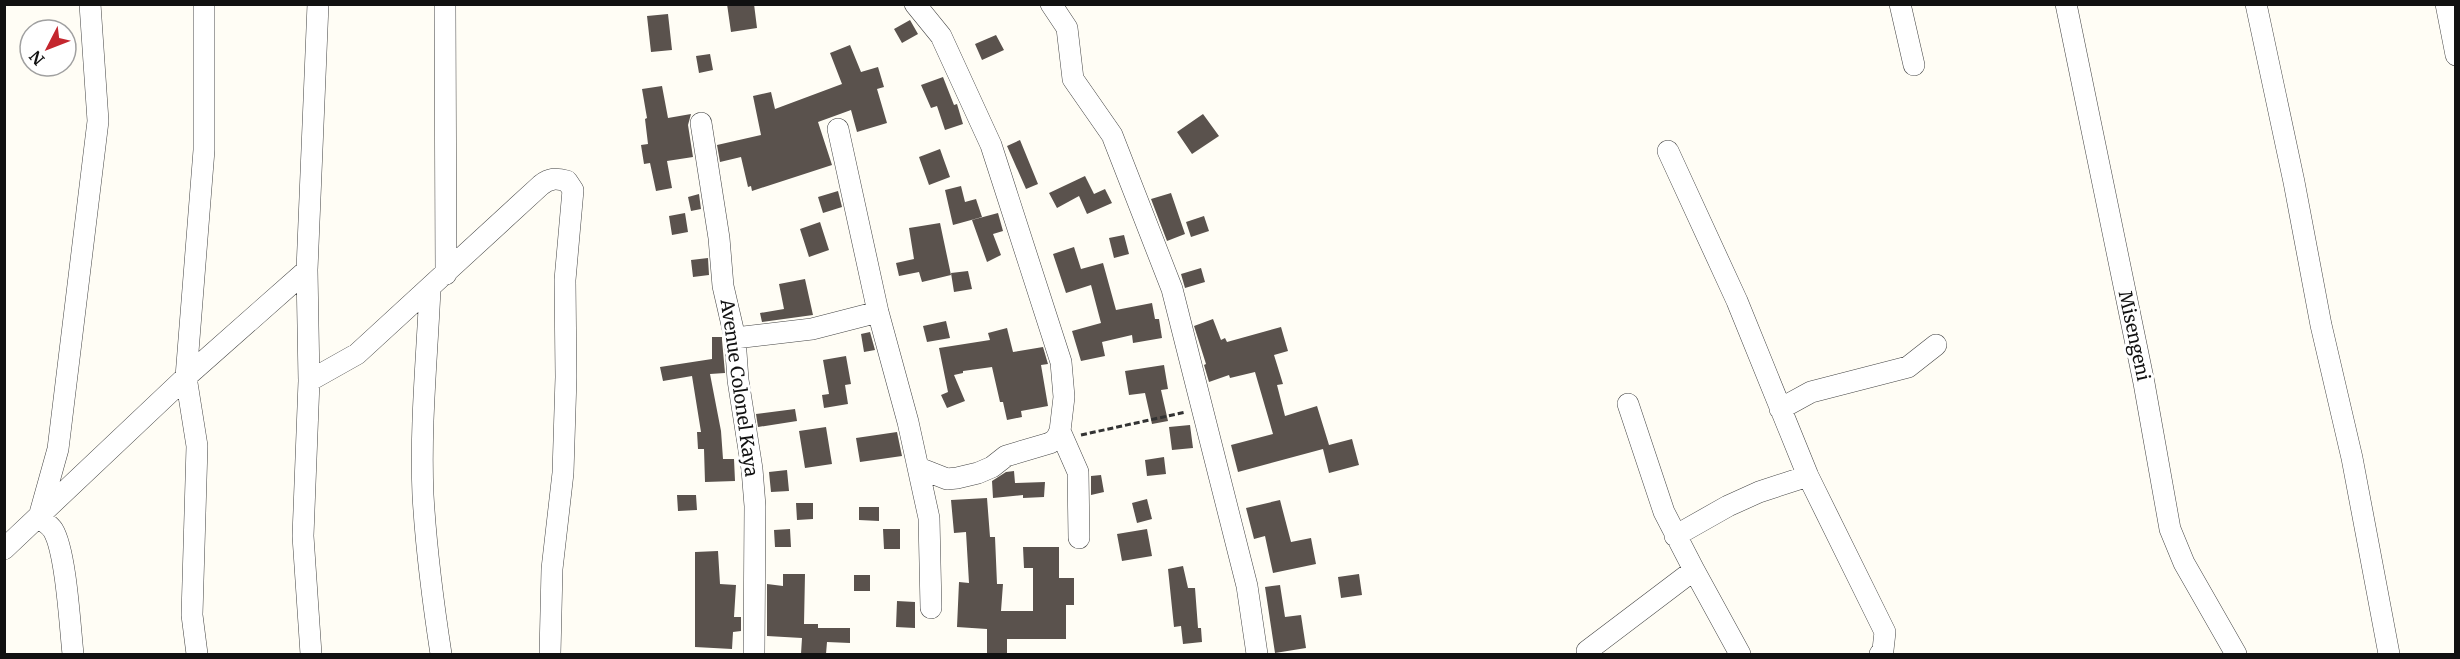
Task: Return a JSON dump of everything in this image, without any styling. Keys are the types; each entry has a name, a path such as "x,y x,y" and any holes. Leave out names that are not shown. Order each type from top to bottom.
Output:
{"street":[{"path":"39,517 58,448 98,121 90,4"},
{"path":"197,654 192,615 197,446 186,376 204,150 204,4"},
{"path":"311,654 303,536 309,381 307,270 318,4"},
{"path":"445,4 446,274"},
{"path":"915,4 941,36 991,145 1061,362 1064,398 1060,431 1078,472 1079,538"},
{"path":"1051,4 1067,28 1073,79 1112,135 1172,289 1247,586 1257,654"},
{"path":"1900,4 1914,65"},
{"name":"Misengeni","path":"2066,4 2144,383 2170,530 2184,563 2236,654"},
{"path":"2256,4 2294,182 2321,325 2352,458 2389,654"},
{"path":"2446,4 2456,55"},
{"name":"Avenue Colonel Kaya","path":"701,123 719,238 723,286 735,338 738,380 752,469 755,506 754,654"},
{"path":"838,129 878,312 919,468 929,518 931,608"},
{"path":"1668,151 1737,301 1809,476 1885,632 1883,650 1880,654"},
{"path":"309,381 357,354 548,179 556,178 567,181 573,190 565,280 566,377 563,473 552,569 550,654"},
{"path":"4,549 186,376 307,270"},
{"path":"430,289 424,402 423,494 441,654"},
{"path":"735,338 812,329 878,312"},
{"path":"1780,409 1812,392 1908,367 1936,345"},
{"path":"1628,404 1657,493 1675,536 1740,654"},
{"path":"919,468 947,479 978,473 992,467 1006,456 1050,443 1060,431"},
{"path":"1675,536 1728,506 1759,492 1809,476"},
{"path":"39,517 53,530 58,544 73,654"},
{"path":"1587,651 1694,570"}],"path":[{"path":"1060,431 1079,435 1202,410"}],"building":[{"path":"727,4 754,4 757,28 731,32"},
{"path":"668,14 672,50 651,52 647,16"},
{"path":"910,20 918,34 902,43 894,29"},
{"path":"996,35 1004,50 982,60 975,44"},
{"path":"850,45 861,72 878,67 884,87 877,89 887,123 857,132 851,110 818,122 832,165 752,191 751,186 748,187 741,157 720,162 717,145 761,135 753,96 771,92 775,109 842,84 830,53"},
{"path":"710,54 713,70 699,73 696,56"},
{"path":"943,77 954,105 957,104 963,124 945,130 937,106 931,108 921,85"},
{"path":"662,86 668,118 691,114 688,125 693,157 667,161 672,188 656,191 650,163 644,164 641,145 648,144 645,119 647,118 642,89"},
{"path":"1203,114 1219,136 1192,154 1177,132"},
{"path":"1020,140 1038,184 1026,189 1007,146"},
{"path":"940,149 950,177 929,185 919,157"},
{"path":"1085,176 1094,194 1105,189 1112,203 1087,214 1079,196 1057,208 1049,193"},
{"path":"961,186 965,202 976,199 982,217 953,225 945,190"},
{"path":"838,191 842,207 823,213 818,197"},
{"path":"1171,193 1185,234 1167,241 1151,199"},
{"path":"699,194 701,209 691,211 688,197"},
{"path":"685,213 688,232 672,235 669,216"},
{"path":"998,213 1003,231 993,234 1001,255 987,262 972,220"},
{"path":"1204,216 1209,231 1191,237 1186,222"},
{"path":"820,222 829,250 809,257 800,229"},
{"path":"940,223 951,275 922,282 919,272 899,276 896,263 914,259 909,228"},
{"path":"1124,235 1129,254 1114,258 1109,238"},
{"path":"1074,247 1081,269 1103,263 1116,310 1152,303 1155,319 1159,319 1162,338 1133,343 1132,335 1102,342 1105,356 1081,361 1072,331 1101,323 1091,285 1066,293 1053,254"},
{"path":"708,258 709,275 693,277 691,260"},
{"path":"1201,268 1205,282 1185,288 1181,274"},
{"path":"968,271 972,289 954,292 951,273"},
{"path":"805,279 813,315 762,322 760,313 784,309 779,284"},
{"path":"1213,319 1221,340 1225,338 1227,342 1281,327 1288,351 1274,355 1283,384 1277,385 1285,416 1317,406 1329,445 1352,439 1359,465 1329,473 1323,449 1238,472 1231,445 1273,434 1255,372 1230,378 1229,375 1209,382 1194,326"},
{"path":"946,321 950,338 927,342 923,326"},
{"path":"1007,328 1013,352 1043,347 1048,364 1041,365 1048,406 1021,411 1022,417 1007,420 1003,402 1000,402 992,367 963,371 963,373 954,375 965,401 947,408 941,395 948,392 939,348 990,340 988,333"},
{"path":"870,332 875,350 864,352 861,334"},
{"path":"712,337 722,337 725,373 710,374 721,431 723,459 734,459 735,481 705,482 704,449 698,449 697,432 701,432 692,376 663,381 660,367 712,359"},
{"path":"846,356 851,384 845,385 848,404 824,408 822,395 829,394 823,360"},
{"path":"1164,365 1168,389 1161,390 1168,421 1152,424 1145,393 1129,395 1125,371"},
{"path":"795,409 797,421 758,427 756,414"},
{"path":"1190,425 1193,448 1172,450 1169,427"},
{"path":"826,427 832,464 805,468 799,431"},
{"path":"897,432 902,456 860,462 856,438"},
{"path":"1164,457 1166,474 1147,476 1145,460"},
{"path":"787,470 789,491 771,492 769,472"},
{"path":"1014,471 1015,483 1045,482 1044,497 1023,498 1023,495 993,498 992,481 1006,472"},
{"path":"1101,475 1104,492 1091,495 1091,476"},
{"path":"677,495 696,495 697,510 678,511"},
{"path":"987,498 990,537 995,537 997,584 1003,584 1001,611 1033,611 1033,568 1024,568 1023,547 1059,547 1059,578 1074,578 1074,605 1066,605 1066,639 1007,639 1007,654 987,654 987,629 957,627 959,582 969,583 966,532 954,533 951,500"},
{"path":"1147,499 1152,519 1137,523 1132,503"},
{"path":"1280,500 1291,542 1311,538 1316,564 1273,573 1265,536 1254,539 1246,508"},
{"path":"796,503 813,503 813,519 797,520"},
{"path":"859,507 879,507 879,521 859,520"},
{"path":"790,529 791,547 775,547 774,530"},
{"path":"883,529 900,529 900,549 884,549"},
{"path":"1147,529 1152,556 1122,561 1117,534"},
{"path":"718,551 720,584 736,585 734,617 741,617 741,631 733,632 732,649 695,647 695,552"},
{"path":"1183,566 1188,588 1195,588 1198,628 1201,628 1202,642 1183,644 1181,626 1174,627 1168,569"},
{"path":"783,574 805,574 804,624 818,624 818,628 850,628 850,643 827,642 826,654 801,654 802,638 767,636 767,584 783,586"},
{"path":"1359,574 1362,595 1341,598 1338,577"},
{"path":"854,575 870,575 870,591 854,591"},
{"path":"1280,585 1285,617 1301,615 1306,648 1275,653 1265,587"},
{"path":"897,601 915,602 915,628 896,627"}]}
